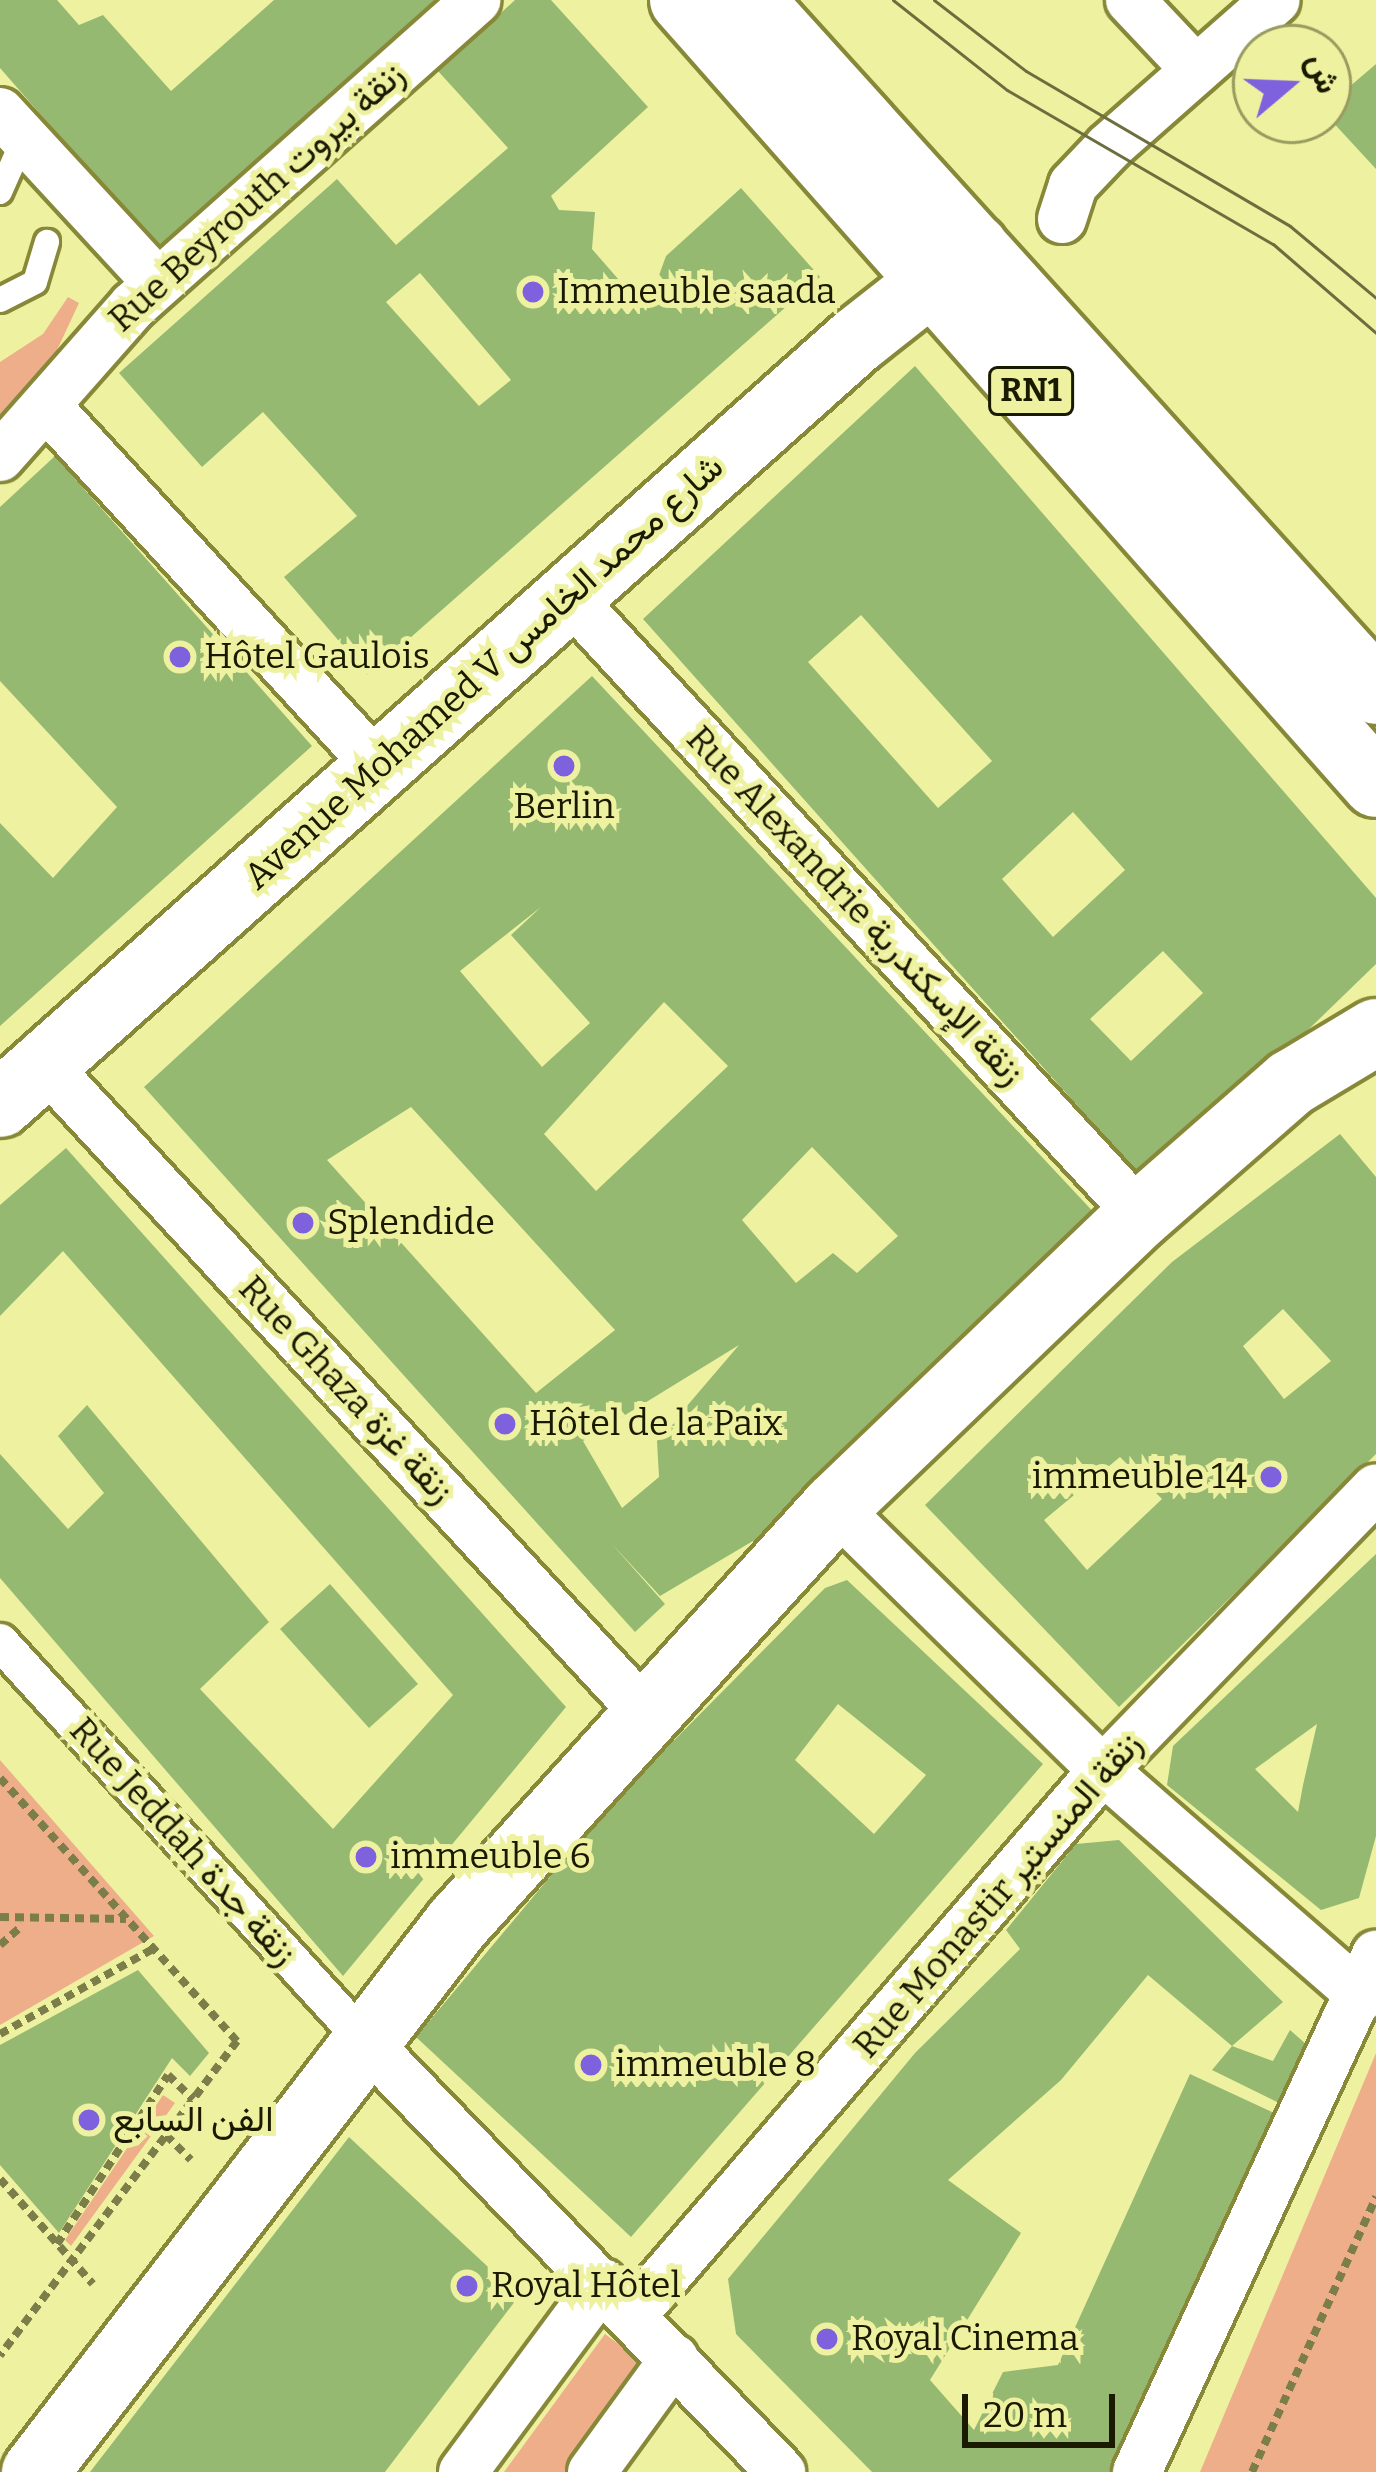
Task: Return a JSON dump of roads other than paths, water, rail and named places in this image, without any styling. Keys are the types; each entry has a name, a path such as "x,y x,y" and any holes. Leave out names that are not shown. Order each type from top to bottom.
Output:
{"main road":[{"name":"RN1","path":"683,0 1367,678"},
{"name":"RN1","path":"750,0 954,264 1376,784"},
{"name":"Avenue Mohamed V شارع محمد الخامس","path":"23,1084 377,765 954,264"},
{"path":"35,2472 366,2042 647,1715 836,1507 1140,1215 1359,1055"}],"street":[{"name":"Rue Beyrouth زنقة بيروت","path":"0,457 51,411 158,283 477,0"},
{"path":"1130,0 1196,70"},
{"path":"1062,219 1073,184 1276,0"},
{"path":"12,125 158,283"},
{"path":"51,411 377,765"},
{"name":"Rue Alexandrie زنقة الإسكندرية","path":"569,597 1140,1215"},
{"name":"Rue Ghaza زنقة غزة","path":"23,1084 647,1715"},
{"name":"Rue Monastir زنقة المنستير","path":"463,2472 1103,1770 1376,1488"},
{"path":"836,1507 1103,1770 1369,1975 1137,2472"},
{"name":"Rue Jeddah زنقة جدة","path":"0,1642 366,2042"},
{"path":"366,2042 781,2472"},
{"path":"592,2472 674,2359"}],"lane":[{"path":"0,192 12,125"},
{"path":"0,300 35,282 47,242"}],"tram line":[{"path":"893,0 1007,90 1273,244 1376,333"},
{"path":"934,0 1026,71 1290,226 1376,298"}],"place":[{"name":"Immeuble saada","path":"533,292"},
{"name":"Hôtel Gaulois","path":"180,657"},
{"name":"Berlin","path":"564,766"},
{"name":"Splendide","path":"303,1223"},
{"name":"Hôtel de la Paix","path":"505,1424"},
{"name":"immeuble 14","path":"1271,1477"},
{"name":"immeuble 6","path":"366,1857"},
{"name":"immeuble 8","path":"591,2065"},
{"name":"الفن السابع","path":"89,2120"},
{"name":"Royal Hôtel","path":"467,2286"},
{"name":"Royal Cinema","path":"827,2339"}]}
